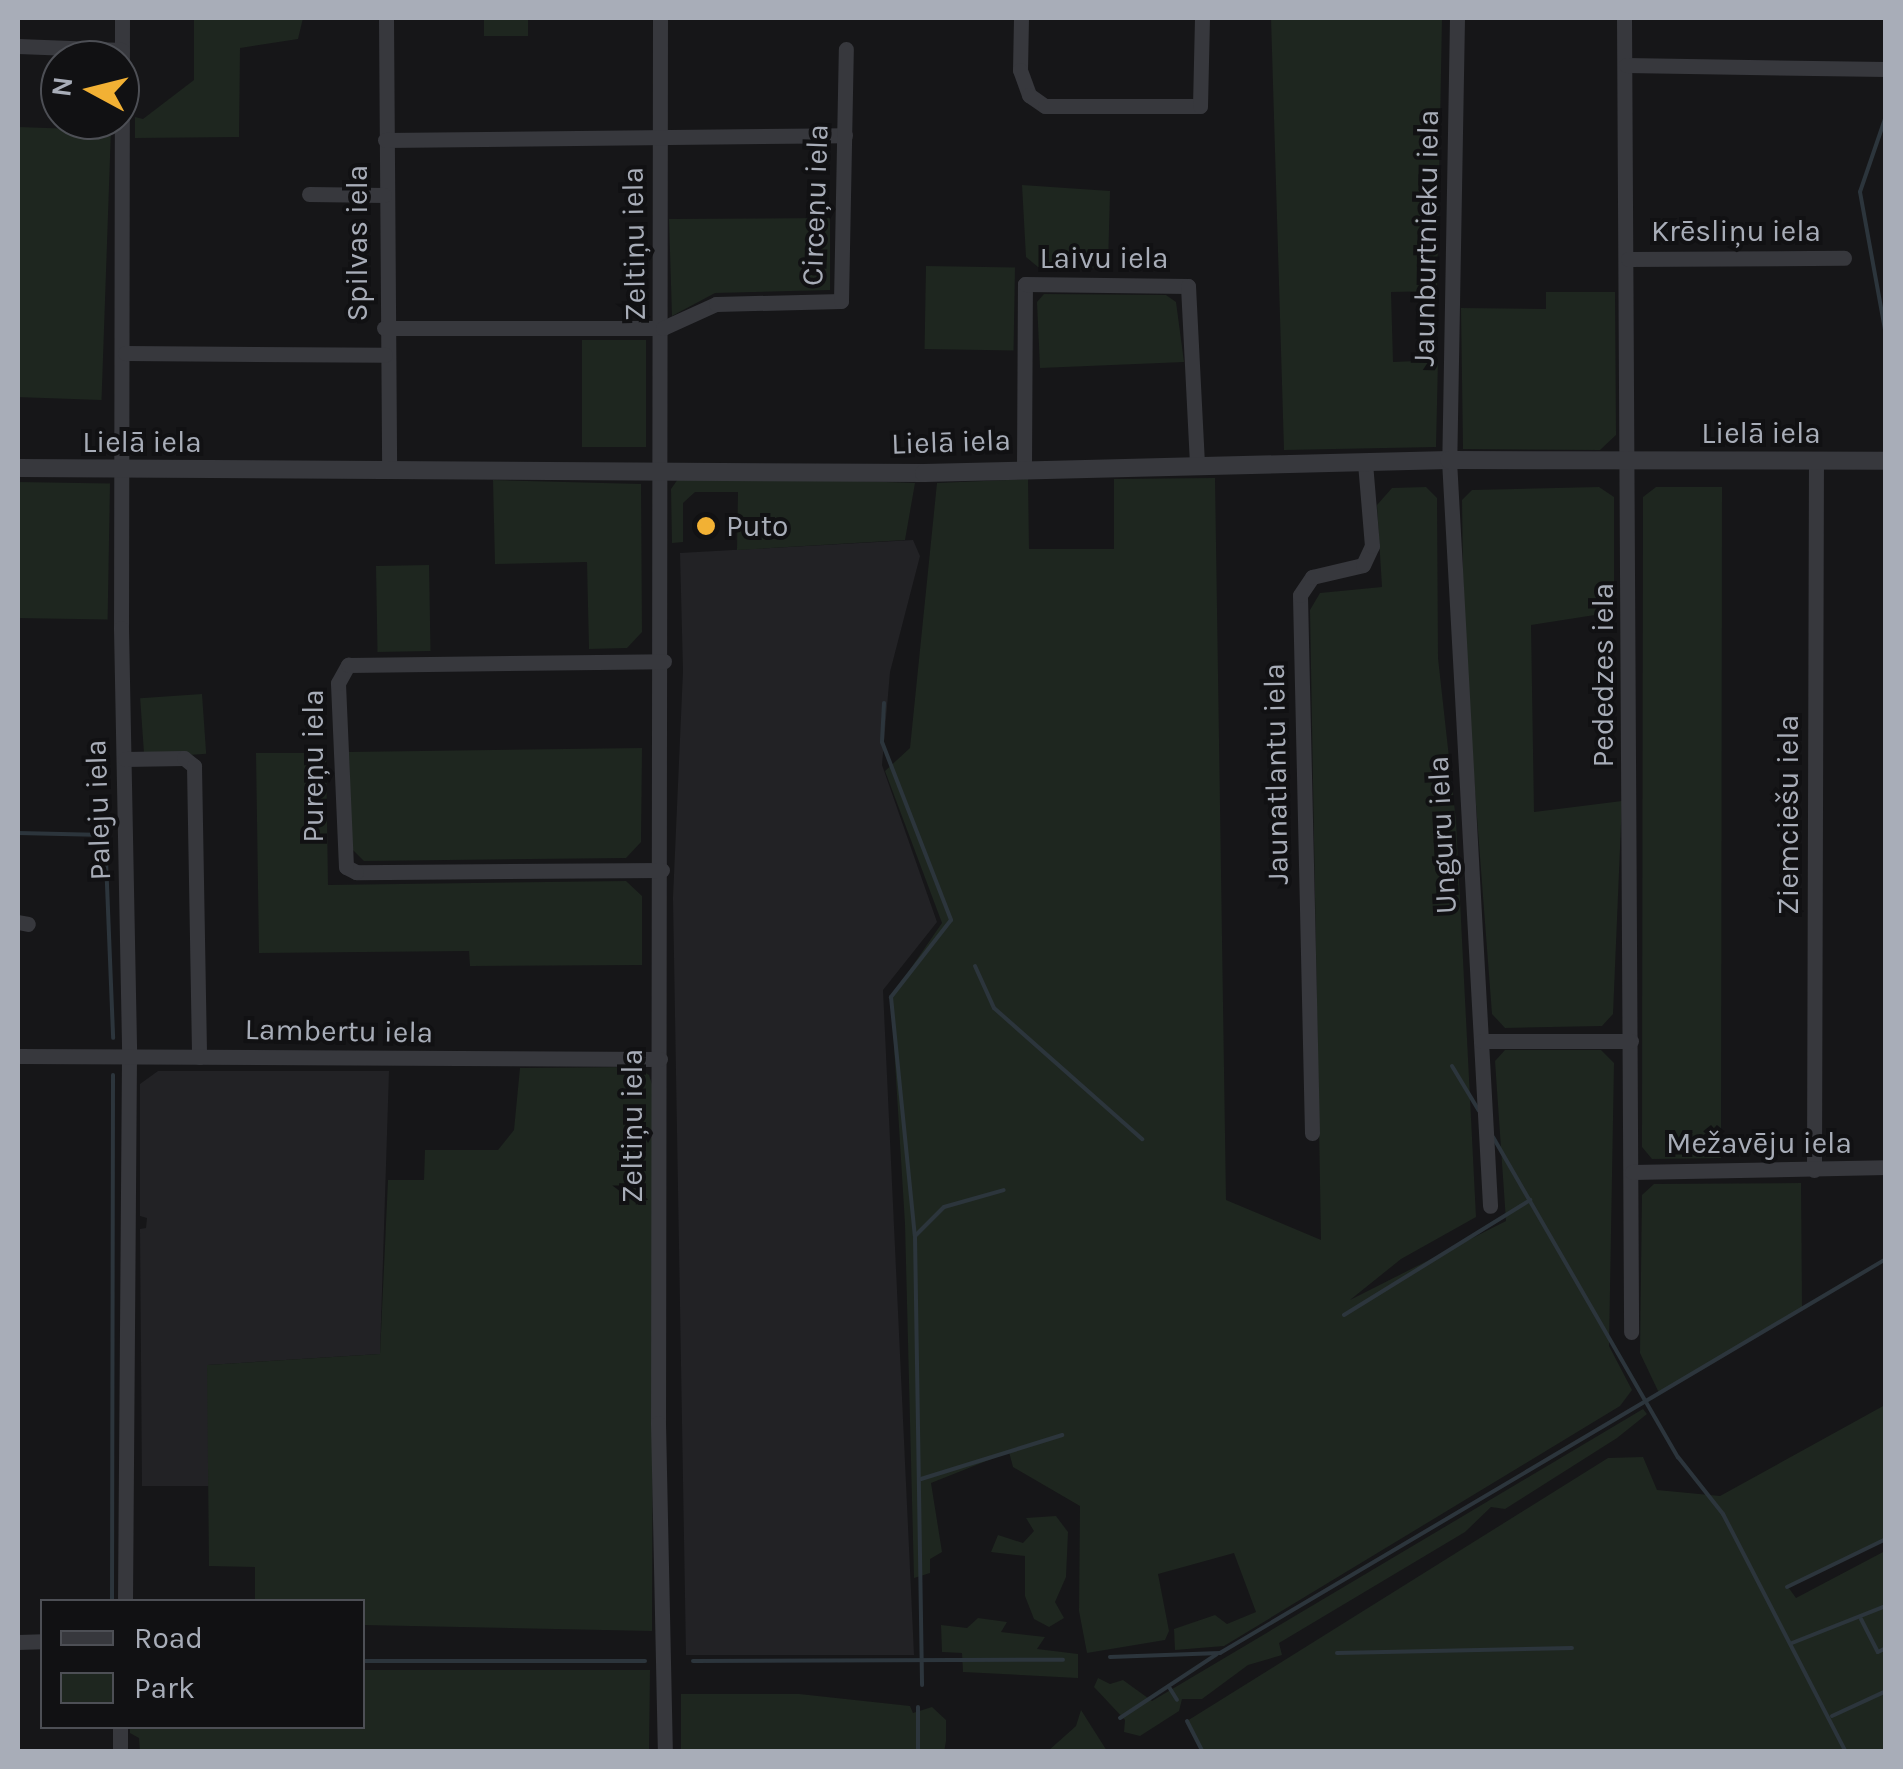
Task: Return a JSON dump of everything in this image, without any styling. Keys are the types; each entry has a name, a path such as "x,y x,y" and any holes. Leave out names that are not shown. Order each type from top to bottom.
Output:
{"street":[{"name":"Spilvas iela","path":"386,18 384,328 389,468"},
{"name":"Zeltiņu iela","path":"660,18 664,469 660,1059 665,1752"},
{"path":"1020,18 1020,70 1029,94 1045,106 1200,106 1202,18"},
{"name":"Jaunburtnieku iela","path":"1449,460 1457,18"},
{"name":"Pededzes iela","path":"1624,18 1630,1332"},
{"name":"Circeņu iela","path":"663,328 716,304 841,301 846,49"},
{"path":"1626,65 1886,69"},
{"path":"385,140 845,136"},
{"name":"Paleju iela","path":"123,140 130,1056 125,1599"},
{"path":"309,194 384,195"},
{"name":"Krēsliņu iela","path":"1628,259 1844,258"},
{"name":"Laivu iela","path":"1024,467 1025,284 1188,286 1197,464"},
{"path":"384,328 663,328"},
{"path":"124,353 385,355"},
{"name":"Lielā iela","path":"18,468 1024,467 1449,460 1886,462"},
{"name":"Unguru iela","path":"1449,460 1490,1206"},
{"name":"Ziemciešu iela","path":"1814,1170 1816,461"},
{"name":"Jaunatlantu iela","path":"1312,1133 1300,595 1312,577 1363,565 1372,546 1366,462"},
{"name":"Pureņu iela","path":"662,870 346,867 338,683 348,666 664,661"},
{"path":"125,759 184,758 194,766 199,1056"},
{"path":"1481,1041 1631,1041"},
{"name":"Lambertu iela","path":"18,1056 660,1059"},
{"name":"Mežavēju iela","path":"1632,1172 1886,1167"}],"shaded area":[{"path":"913,540 920,556 890,672 882,765 937,922 883,990 914,1655 686,1655 673,898 683,671 680,553"},
{"path":"158,1071 389,1071 380,1354 208,1365 209,1486 142,1486 140,1229 146,1228 147,1218 140,1216 140,1084"}],"green space":[{"path":"194,18 303,18 298,39 240,48 239,137 140,138 140,118 194,80"},
{"path":"484,18 528,18 528,36 484,36"},
{"path":"1271,18 1442,18 1437,291 1391,292 1393,362 1438,360 1436,447 1284,450"},
{"path":"18,127 40,128 40,140 111,140 102,400 18,397"},
{"path":"1022,185 1110,191 1108,268 1038,267 1026,257"},
{"path":"830,218 830,290 715,293 672,316 669,219"},
{"path":"926,266 1015,268 1014,351 925,349"},
{"path":"1546,292 1615,292 1616,435 1600,450 1463,449 1461,308 1546,309"},
{"path":"1044,294 1166,295 1176,302 1184,362 1040,368 1037,302"},
{"path":"582,340 646,340 646,447 582,447"},
{"path":"738,477 915,483 905,540 737,550 738,492 695,492 683,503 683,542 672,543 671,489 678,479"},
{"path":"1215,478 1226,1200 1321,1240 1310,610 1320,593 1382,587 1377,505 1392,488 1426,487 1437,498 1438,658 1456,821 1476,1217 1401,1259 1350,1300 1506,1221 1495,1061 1505,1050 1601,1050 1614,1063 1609,1346 1632,1390 1620,1406 1224,1646 1175,1650 1174,1629 1215,1615 1227,1624 1256,1612 1234,1553 1158,1574 1169,1631 1165,1640 1087,1653 1079,1611 1080,1506 1013,1467 1009,1452 931,1483 942,1552 930,1559 930,1573 914,1578 905,1224 891,997 942,923 885,771 910,748 937,483 1028,479 1029,549 1114,549 1114,479"},
{"path":"493,480 641,484 642,632 627,648 589,649 587,562 495,564"},
{"path":"18,482 110,484 108,620 18,618"},
{"path":"1599,487 1614,497 1614,612 1531,625 1534,812 1622,801 1613,1014 1602,1026 1505,1028 1492,1014 1464,647 1462,500 1472,490"},
{"path":"1656,487 1722,487 1721,1158 1652,1159 1642,1147 1643,497"},
{"path":"429,565 431,651 378,652 376,566"},
{"path":"202,694 206,754 144,758 140,698"},
{"path":"642,748 641,842 626,858 364,861 351,848 349,752"},
{"path":"256,753 326,753 328,885 626,881 642,896 642,965 470,966 469,951 259,953"},
{"path":"636,1067 649,1075 654,1090 652,1631 365,1625 365,1599 255,1599 255,1567 209,1566 207,1365 380,1354 388,1180 424,1180 425,1150 498,1150 514,1130 520,1068"},
{"path":"1801,1183 1802,1308 1659,1393 1640,1353 1642,1195 1654,1184"},
{"path":"1885,1405 1885,1539 1788,1587 1796,1598 1885,1551 1885,1751 1203,1752 1187,1721 1608,1458 1643,1457 1657,1490 1720,1496"},
{"path":"1643,1409 1647,1414 1617,1438 1505,1509 1491,1507 1465,1532 1279,1643 1282,1655 1248,1665 1202,1699 1182,1699 1179,1711 1140,1736 1124,1732 1125,1720 1094,1687 1098,1678 1110,1684 1123,1680 1152,1701"},
{"path":"1056,1516 1068,1532 1066,1577 1055,1602 1064,1618 1049,1627 1034,1619 1025,1596 1025,1556 991,1552 998,1535 1023,1543 1034,1531 1026,1518"},
{"path":"978,1618 1007,1622 1001,1632 1045,1637 1037,1649 1078,1654 1078,1678 963,1672 962,1653 942,1652 941,1625 967,1628"},
{"path":"365,1670 650,1670 649,1751 140,1752 139,1738 130,1729 365,1729"},
{"path":"681,1694 799,1694 910,1706 913,1713 932,1707 946,1720 944,1752 681,1751"},
{"path":"1081,1710 1107,1751 1048,1751 1076,1726"}],"waterway":[{"path":"1886,116 1860,192 1886,335"},
{"path":"884,703 882,742 951,920 891,997 915,1236 922,1685"},
{"path":"18,833 105,835 113,1038"},
{"path":"975,966 994,1008 1142,1139"},
{"path":"1452,1066 1479,1111"},
{"path":"112,1599 113,1075"},
{"path":"1493,1137 1678,1457 1723,1514 1846,1752"},
{"path":"915,1236 944,1207 1004,1190"},
{"path":"1344,1315 1530,1200"},
{"path":"1110,1657 1220,1653 1886,1259"},
{"path":"921,1479 1062,1435"},
{"path":"1787,1587 1886,1539"},
{"path":"1792,1643 1886,1606"},
{"path":"1861,1619 1878,1652 1886,1648"},
{"path":"1337,1653 1572,1648"},
{"path":"1120,1718 1217,1654"},
{"path":"693,1661 1063,1660"},
{"path":"365,1661 645,1661"},
{"path":"1169,1687 1177,1700"},
{"path":"1832,1716 1886,1691"},
{"path":"918,1707 918,1752"},
{"path":"1187,1721 1203,1752"}],"place":[{"name":"Puto","path":"706,526"}]}
